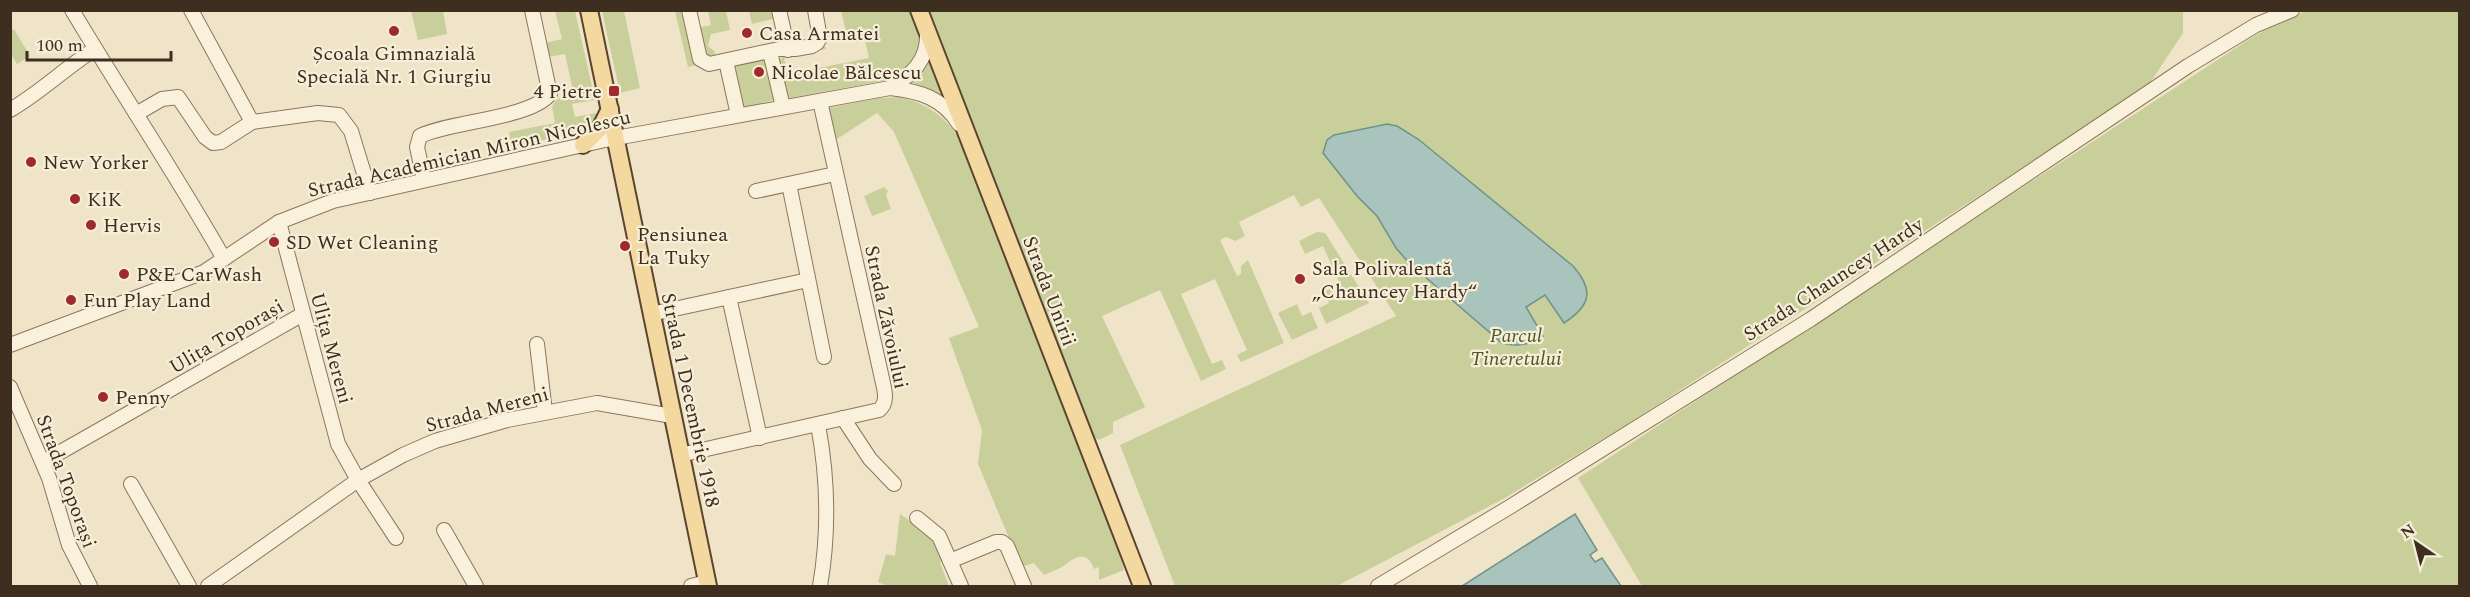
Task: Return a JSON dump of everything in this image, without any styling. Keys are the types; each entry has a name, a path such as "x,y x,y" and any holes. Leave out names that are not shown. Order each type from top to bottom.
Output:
{"main road":[{"name":"Strada 1 Decembrie 1918","path":"589,10 708,584"},
{"name":"Strada Unirii","path":"919,10 967,139 1142,586"},
{"path":"583,145 598,132 610,109"}],"street":[{"path":"72,10 186,192 224,259"},
{"path":"191,10 252,122"},
{"path":"424,180 417,147 420,136 506,115 541,101 550,94 532,10"},
{"path":"689,10 701,60 709,64 812,45 819,41 815,10"},
{"path":"779,10 788,50"},
{"name":"Strada Chauncey Hardy","path":"1379,586 1811,319 2188,66 2256,25 2292,10"},
{"name":"Strada Academician Miron Nicolescu","path":"890,88 905,78 920,63 927,51 927,32"},
{"path":"10,110 36,95 69,66 95,49"},
{"path":"770,52 783,107"},
{"path":"726,61 738,115"},
{"name":"Strada Academician Miron Nicolescu","path":"10,345 192,278 279,222 318,206 583,145 890,88 918,92 940,102 950,111 967,139"},
{"path":"136,114 162,99 178,97 205,137 213,144 221,142 252,122 318,113 339,116 351,131 370,193"},
{"name":"Strada Zăvoiului","path":"680,455 818,425 879,410 884,405 885,399 820,101"},
{"path":"756,191 835,174"},
{"path":"789,184 824,357"},
{"name":"Ulița Mereni","path":"279,222 338,444 358,480 396,538"},
{"path":"651,314 808,280"},
{"path":"729,297 760,438"},
{"name":"Ulița Toporași","path":"43,462 303,314"},
{"path":"537,344 545,412"},
{"name":"Strada Toporași","path":"10,387 43,462 69,545 90,586"},
{"name":"Strada Mereni","path":"208,586 358,480 403,455 435,441 477,427 545,412 605,403 672,416"},
{"path":"843,418 870,459 894,484"},
{"path":"818,425 826,482 826,546 820,586"},
{"path":"131,484 189,586"},
{"path":"917,518 939,536 960,586"},
{"path":"444,530 476,586"},
{"path":"950,561 996,542 1002,542 1007,546 1023,586"},
{"path":"691,586 708,584"}],"green space":[{"name":"Parcul Tineretului","path":"2183,10 2183,33 2148,86 1631,422 1503,499 1337,586 1175,586 1120,445 1396,316 1319,198 1301,207 1294,195 1239,222 1245,236 1235,241 1226,237 1220,240 1237,276 1241,274 1241,266 1248,260 1284,343 1241,362 1237,355 1247,350 1215,279 1181,294 1212,364 1222,360 1226,369 1201,381 1160,290 1102,316 1145,407 1113,422 1113,433 1099,440 1092,437 926,11"},
{"path":"2309,10 2459,11 2459,586 1642,586 1578,478 2251,38 2285,19"},
{"path":"411,11 443,11 447,34 418,40"},
{"path":"555,11 575,11 595,100 572,104 575,117 596,113 597,118 589,129 584,131 512,147 509,132 555,123 552,106 557,99 574,95 565,54 548,57 545,43 562,39"},
{"path":"602,11 624,11 640,88 620,93"},
{"path":"675,11 685,11 697,65 688,67"},
{"path":"708,11 726,11 730,30 711,34 708,46 716,56 709,62 696,28 711,25"},
{"path":"749,11 768,11 778,17 783,37 775,47 759,51 758,46 778,41 777,25 773,19 752,24"},
{"path":"841,11 911,11 920,39 919,47 909,65 893,79 790,98 786,95 779,61 784,55 825,46 826,49 784,58 788,74 869,58 865,40 856,42 847,35"},
{"path":"14,29 30,56 17,64 11,54 11,31"},
{"path":"766,56 777,99 743,108 730,65"},
{"path":"930,59 944,95 911,82"},
{"path":"901,97 933,111 957,135 1119,550 1124,570 1099,580 1099,567 1094,569 1084,557 1075,558 1044,575 1034,563 1021,567 978,464 982,430 949,338 979,327 894,132 877,113 834,141 828,108 879,98"},
{"path":"884,187 888,191 886,195 891,209 872,216 864,196"},
{"path":"1317,232 1325,233 1369,303 1326,324 1319,308 1329,303 1324,292 1340,284 1323,246 1305,254 1299,241"},
{"path":"1297,304 1302,316 1311,312 1318,328 1292,340 1278,313"},
{"path":"900,514 931,535 946,560 940,563 949,586 887,586 878,582 886,554 895,556"}],"water":[{"path":"1387,124 1397,126 1418,139 1573,266 1585,283 1587,291 1584,304 1573,317 1564,323 1545,295 1526,307 1543,336 1523,344 1502,343 1409,263 1396,248 1377,216 1357,196 1323,153 1327,140 1334,135"},
{"path":"1575,514 1597,550 1590,555 1595,562 1602,558 1621,586 1462,586"}],"place":[{"name":"Școala Gimnazială Specială Nr. 1 Giurgiu","path":"394,31"},
{"name":"Casa Armatei","path":"747,33"},
{"name":"Nicolae Bălcescu","path":"759,72"},
{"name":"4 Pietre","path":"614,91"},
{"name":"New Yorker","path":"31,162"},
{"name":"KiK","path":"75,199"},
{"name":"Hervis","path":"91,225"},
{"name":"SD Wet Cleaning","path":"274,242"},
{"name":"Pensiunea La Tuky","path":"625,246"},
{"name":"P&E CarWash","path":"124,274"},
{"name":"Sala Polivalentă „Chauncey Hardy“","path":"1300,279"},
{"name":"Fun Play Land","path":"71,300"},
{"name":"Penny","path":"103,397"}]}
